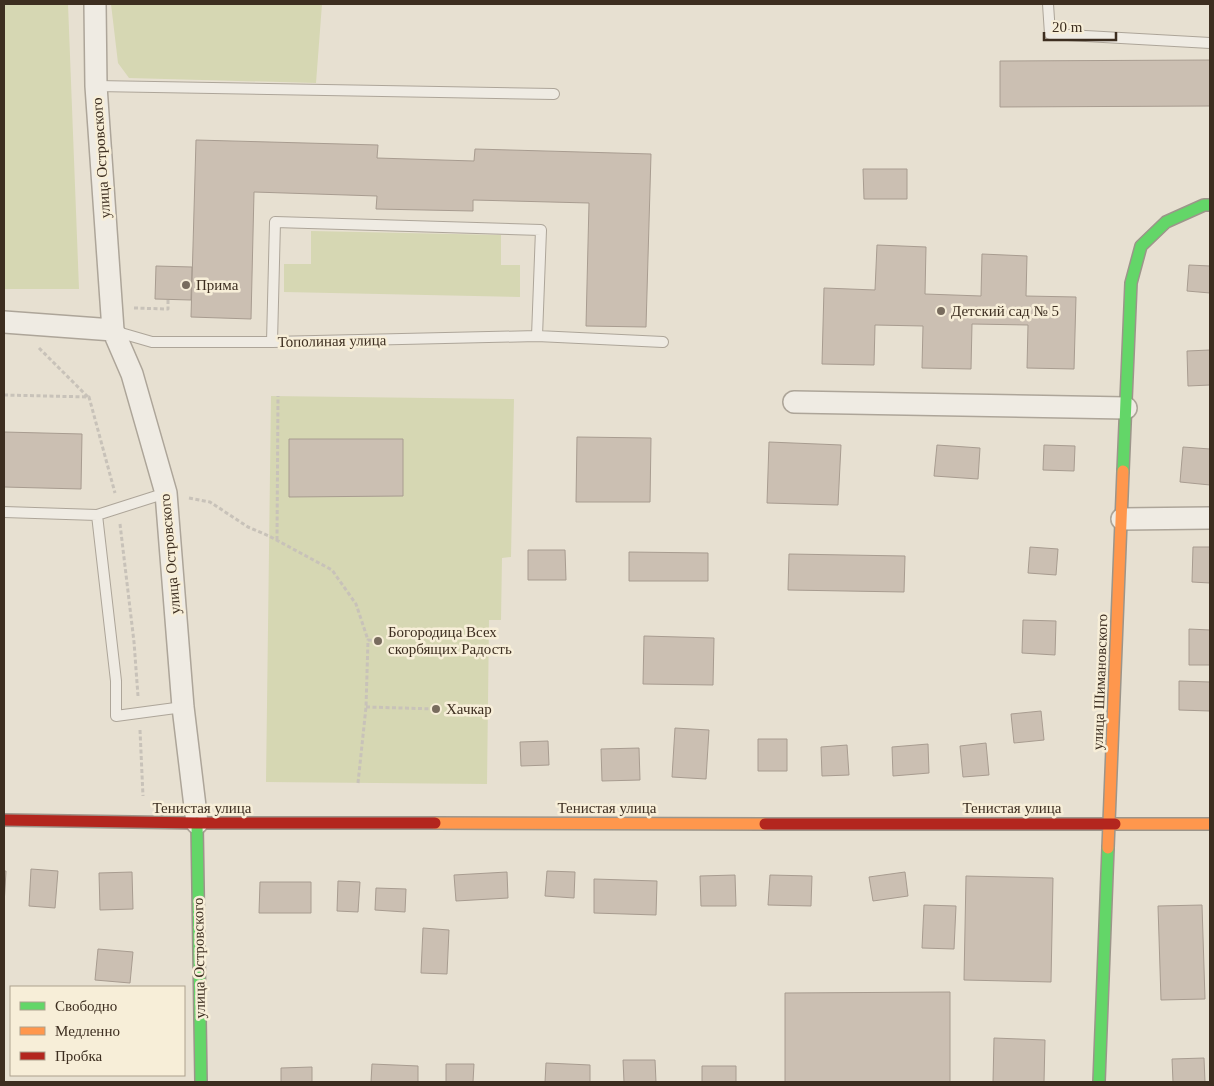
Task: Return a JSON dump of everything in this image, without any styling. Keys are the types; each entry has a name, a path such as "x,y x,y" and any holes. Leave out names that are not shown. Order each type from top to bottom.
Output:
{"street":[{"name":"улица Островского","path":"95,4 96,86 113,330 132,374 166,494 183,707 196,823 201,1082"},
{"name":"улица Шимановского","path":"1099,1082 1131,283 1141,246 1166,222 1204,205 1210,205"},
{"name":"Тополиная улица","path":"13,322 113,330"},
{"path":"794,402 1126,408"},
{"path":"1122,519 1210,518"},
{"name":"Тенистая улица","path":"4,820 196,823 1110,822 1210,824"}],"lane":[{"path":"1048,4 1050,34 1210,43"},
{"path":"96,86 554,94"},
{"path":"272,342 275,222 540,230 537,336"},
{"name":"Тополиная улица","path":"113,330 152,342 272,342 537,336 663,342"},
{"path":"4,512 98,515 166,494"},
{"path":"98,515 116,681 116,716 183,707"}],"path":[{"path":"113,330 135,307 168,309 168,300"},
{"path":"13,322 89,397"},
{"path":"278,396 278,540"},
{"path":"166,494 210,502 248,528 278,540 332,570 356,604 368,640 366,707 358,783"},
{"path":"368,640 378,641"},
{"path":"366,707 436,709"}],"green space":[{"path":"4,4 68,4 79,289 4,289"},
{"path":"111,4 322,4 316,83 129,78 118,63"},
{"path":"311,231 501,235 501,265 520,265 520,297 284,292 284,264 311,264"},
{"path":"271,396 514,399 511,557 502,558 501,620 489,620 487,784 266,782"}],"building":[{"path":"1210,60 1210,106 1000,107 1000,61"},
{"path":"196,140 378,145 377,158 474,161 475,149 651,154 646,327 586,326 589,203 473,200 473,211 376,209 377,196 254,192 251,319 191,317"},
{"path":"863,169 907,169 907,199 864,199"},
{"path":"877,245 926,247 925,294 981,296 982,254 1027,256 1026,296 1076,297 1074,369 1027,368 1028,325 972,324 971,369 922,368 923,326 875,325 874,365 822,364 824,288 875,290"},
{"path":"1189,265 1210,266 1210,293 1187,291"},
{"path":"156,266 192,267 191,300 155,299"},
{"path":"1210,350 1210,385 1188,386 1187,351"},
{"path":"4,432 82,434 81,489 4,487"},
{"path":"577,437 651,438 650,502 576,502"},
{"path":"289,439 403,439 403,496 289,497"},
{"path":"769,442 841,445 838,505 767,503"},
{"path":"937,445 980,448 978,479 934,476"},
{"path":"1044,445 1075,446 1074,471 1043,470"},
{"path":"1183,447 1210,449 1210,485 1180,482"},
{"path":"1030,547 1058,549 1056,575 1028,573"},
{"path":"1193,547 1210,547 1210,583 1192,582"},
{"path":"528,550 565,550 566,580 528,580"},
{"path":"629,552 708,553 708,581 629,581"},
{"path":"789,554 905,556 904,592 788,590"},
{"path":"1023,620 1056,621 1055,655 1022,653"},
{"path":"1189,629 1210,630 1210,665 1189,665"},
{"path":"644,636 714,638 713,685 643,684"},
{"path":"1179,681 1210,682 1210,711 1179,710"},
{"path":"1041,711 1044,740 1014,743 1011,714"},
{"path":"675,728 709,730 706,779 672,777"},
{"path":"758,739 787,739 787,771 758,771"},
{"path":"548,741 549,765 521,766 520,742"},
{"path":"986,743 989,775 963,777 960,746"},
{"path":"928,744 929,773 893,776 892,747"},
{"path":"847,745 849,775 822,776 821,747"},
{"path":"639,748 640,780 602,781 601,749"},
{"path":"31,869 58,871 55,908 29,906"},
{"path":"4,871 6,871 4,905"},
{"path":"547,871 575,872 574,898 545,896"},
{"path":"132,872 133,909 100,910 99,873"},
{"path":"507,872 508,898 456,901 454,875"},
{"path":"905,872 908,896 873,901 869,877"},
{"path":"735,875 736,906 701,906 700,876"},
{"path":"770,875 812,876 811,906 768,905"},
{"path":"966,876 1053,878 1051,982 964,980"},
{"path":"594,879 657,881 656,915 594,913"},
{"path":"338,881 360,882 358,912 337,911"},
{"path":"260,882 311,882 311,913 259,913"},
{"path":"376,888 406,889 405,912 375,910"},
{"path":"924,905 956,906 954,949 922,948"},
{"path":"1202,905 1205,999 1161,1000 1158,906"},
{"path":"423,928 449,930 447,974 421,973"},
{"path":"98,949 133,952 130,983 95,980"},
{"path":"950,992 950,1082 785,1082 785,993"},
{"path":"994,1038 1045,1040 1044,1082 993,1082"},
{"path":"1204,1058 1205,1082 1173,1082 1172,1059"},
{"path":"623,1060 655,1060 656,1082 624,1082"},
{"path":"546,1063 590,1065 590,1082 545,1082"},
{"path":"372,1064 418,1066 418,1082 371,1082"},
{"path":"446,1064 474,1064 473,1082 446,1082"},
{"path":"702,1066 736,1066 736,1082 702,1082"},
{"path":"312,1067 312,1082 281,1082 281,1068"}],"traffic: fast":[{"path":"1123,471 1131,283 1141,246 1166,222 1204,205 1210,205"},
{"path":"197,823 201,1082"},
{"path":"1099,1082 1108,848"}],"traffic: slow":[{"path":"1108,848 1123,471"},
{"path":"435,823 765,824"},
{"path":"1115,824 1210,824"}],"traffic: jam":[{"path":"4,820 197,823 435,823"},
{"path":"765,824 1115,824"}],"place":[{"name":"Прима","path":"186,285"},
{"name":"Детский сад № 5","path":"941,311"},
{"name":"Богородица Всех скорбящих Радость","path":"378,641"},
{"name":"Хачкар","path":"436,709"}]}
